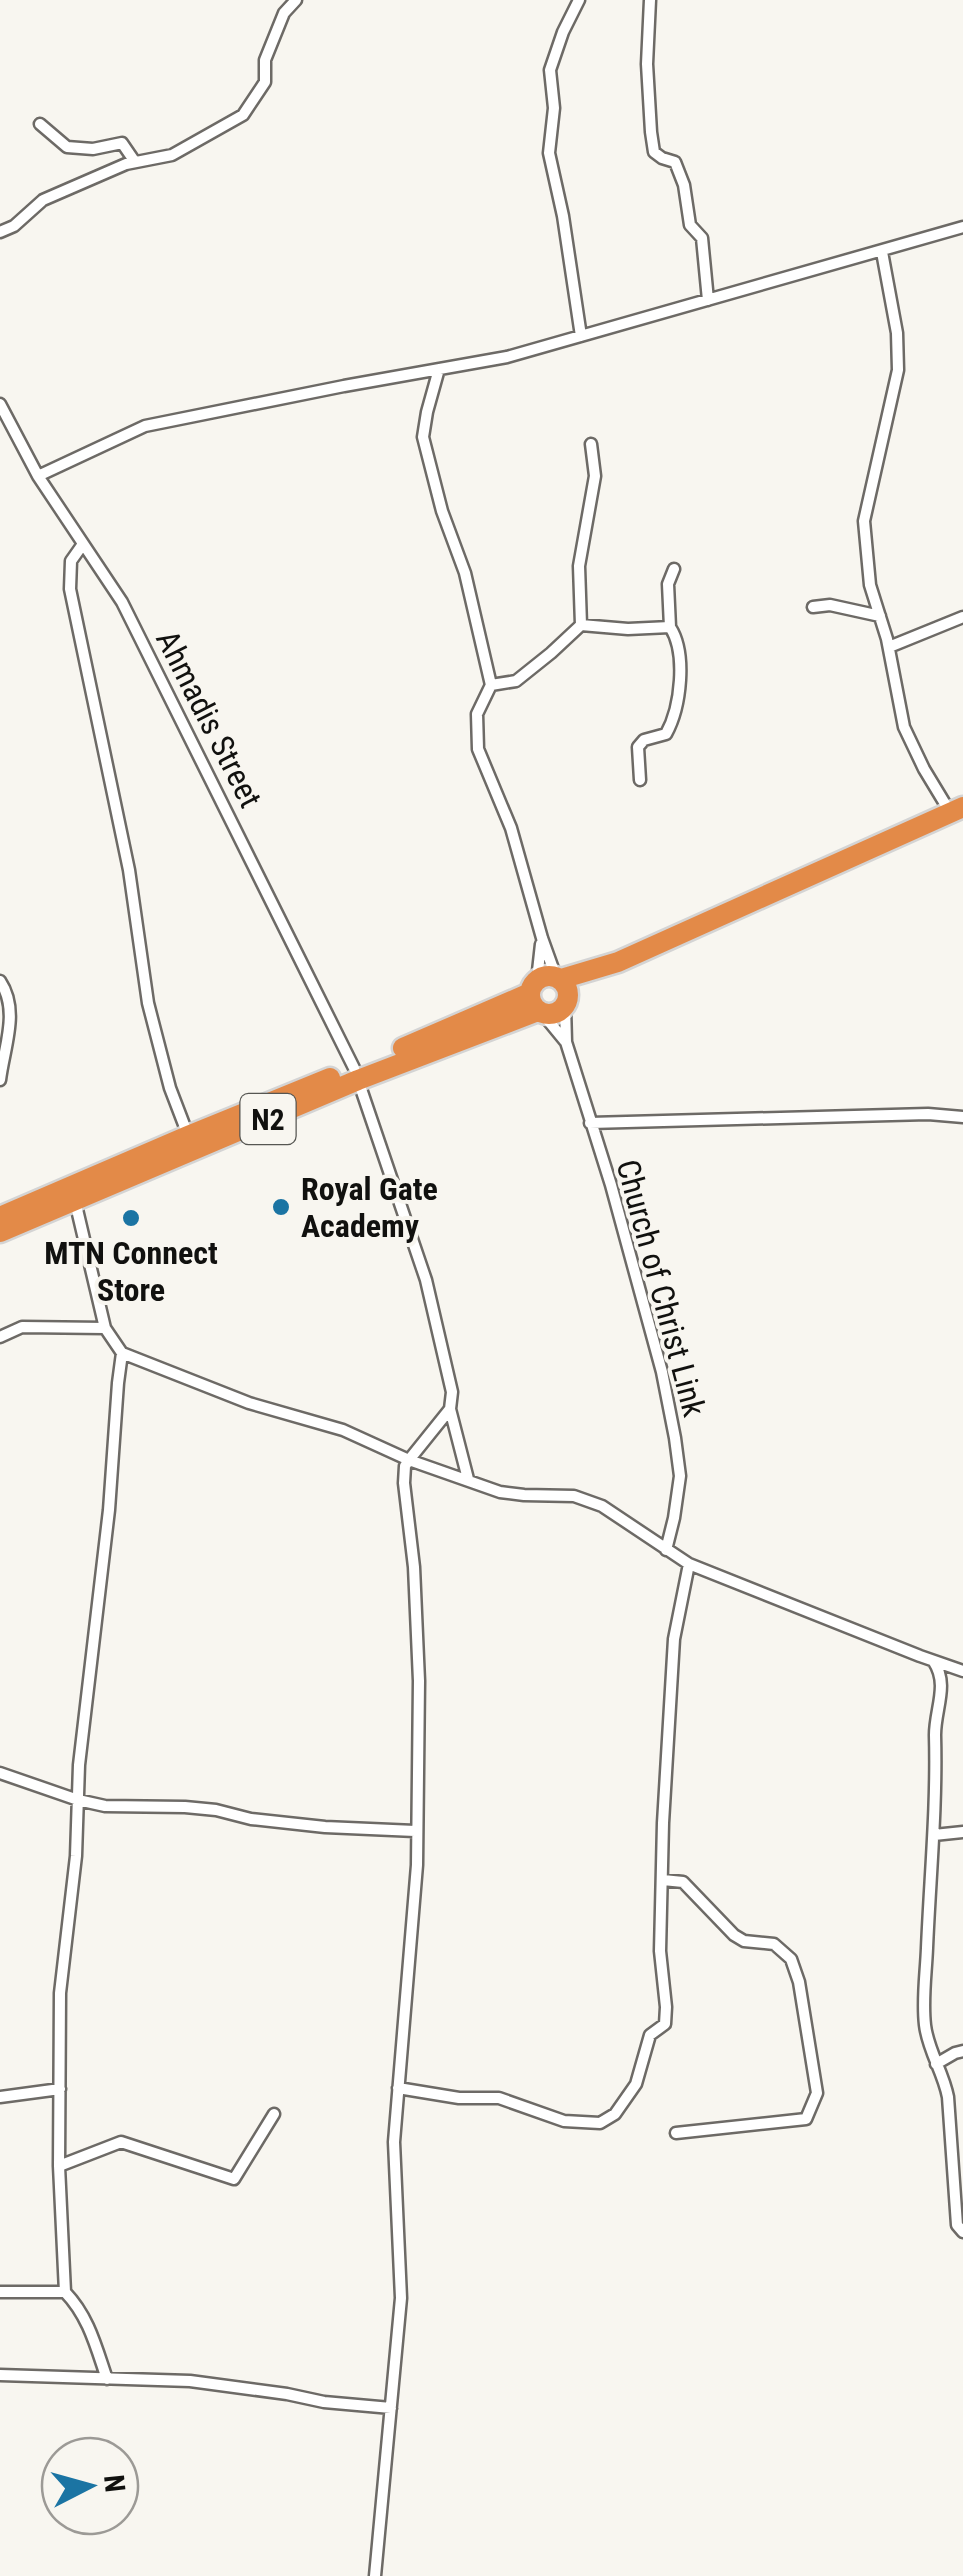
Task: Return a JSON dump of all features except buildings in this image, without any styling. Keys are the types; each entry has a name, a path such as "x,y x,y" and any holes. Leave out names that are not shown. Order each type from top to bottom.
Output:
{"highway":[{"name":"N2","path":"1,1216 188,1136 356,1074 550,995 957,810"},
{"name":"N2","path":"1,1216 75,1201 356,1074"}],"street":[{"path":"0,232 14,226 43,200 84,180 135,162 172,156 243,114 265,82 264,60 284,13 296,0"},
{"path":"579,0 550,70 554,108 548,153 563,216 581,336"},
{"path":"650,0 650,132 654,152 675,162 684,185 690,225 702,238 708,300"},
{"path":"40,124 67,147 93,149 122,143 135,162"},
{"path":"38,476 146,426 507,356 963,227"},
{"path":"882,252 897,333 898,370 864,522 870,586 889,647 904,728 924,769 957,810"},
{"path":"440,369 423,437 442,510 466,573 491,684 477,714 478,749 511,828 542,938 550,995"},
{"name":"Ahmadis Street","path":"0,404 38,476 122,602 356,1074 426,1280 452,1392 450,1409 468,1480"},
{"path":"491,684 516,681 581,625 578,566 595,476 591,444"},
{"path":"83,544 71,560 70,590 129,870 148,1003 170,1088 188,1136"},
{"path":"640,780 638,747 644,740 666,734 678,698 679,647 670,627 668,584 674,569"},
{"path":"814,607 830,605 880,616"},
{"path":"889,647 963,617"},
{"path":"581,625 670,627"},
{"path":"542,938 550,995"},
{"path":"0,981 10,1007 0,1080"},
{"name":"Church of Christ Link","path":"550,995 610,1185 662,1372 680,1476 666,1550"},
{"name":"Church of Christ Link","path":"550,995 566,1042"},
{"path":"590,1124 928,1114 963,1117"},
{"path":"75,1201 105,1328 122,1353 249,1403 343,1430 409,1460 500,1492 574,1496 602,1506 689,1564 963,1671"},
{"path":"0,1338 22,1328 105,1328"},
{"path":"107,2379 90,2328 79,2306 65,2292 59,2166 60,1993 76,1856 79,1765 110,1510 122,1353"},
{"path":"374,2576 401,2298 394,2142 416,1865 420,1680 405,1466 450,1409"},
{"path":"398,2088 459,2098 499,2098 564,2121 600,2123 615,2114 636,2084 650,2036 665,2024 660,1950 663,1823 674,1639 689,1564"},
{"path":"934,1661 941,1673 942,1687 935,1718 937,1795 930,1863 925,2027 948,2096 957,2225 963,2232"},
{"path":"0,1773 105,1806 216,1810 251,1819 325,1828 416,1831"},
{"path":"934,1835 963,1832"},
{"path":"663,1880 683,1882 744,1941 774,1944 790,1959 800,1982 818,2093 806,2119 676,2133"},
{"path":"936,2064 963,2051"},
{"path":"0,2097 60,2089"},
{"path":"59,2166 121,2142 234,2179 274,2114"},
{"path":"0,2292 65,2292"},
{"path":"0,2376 190,2381 391,2408"}],"place":[{"name":"Royal Gate Academy","path":"281,1207"},
{"name":"MTN Connect Store","path":"131,1218"}]}
